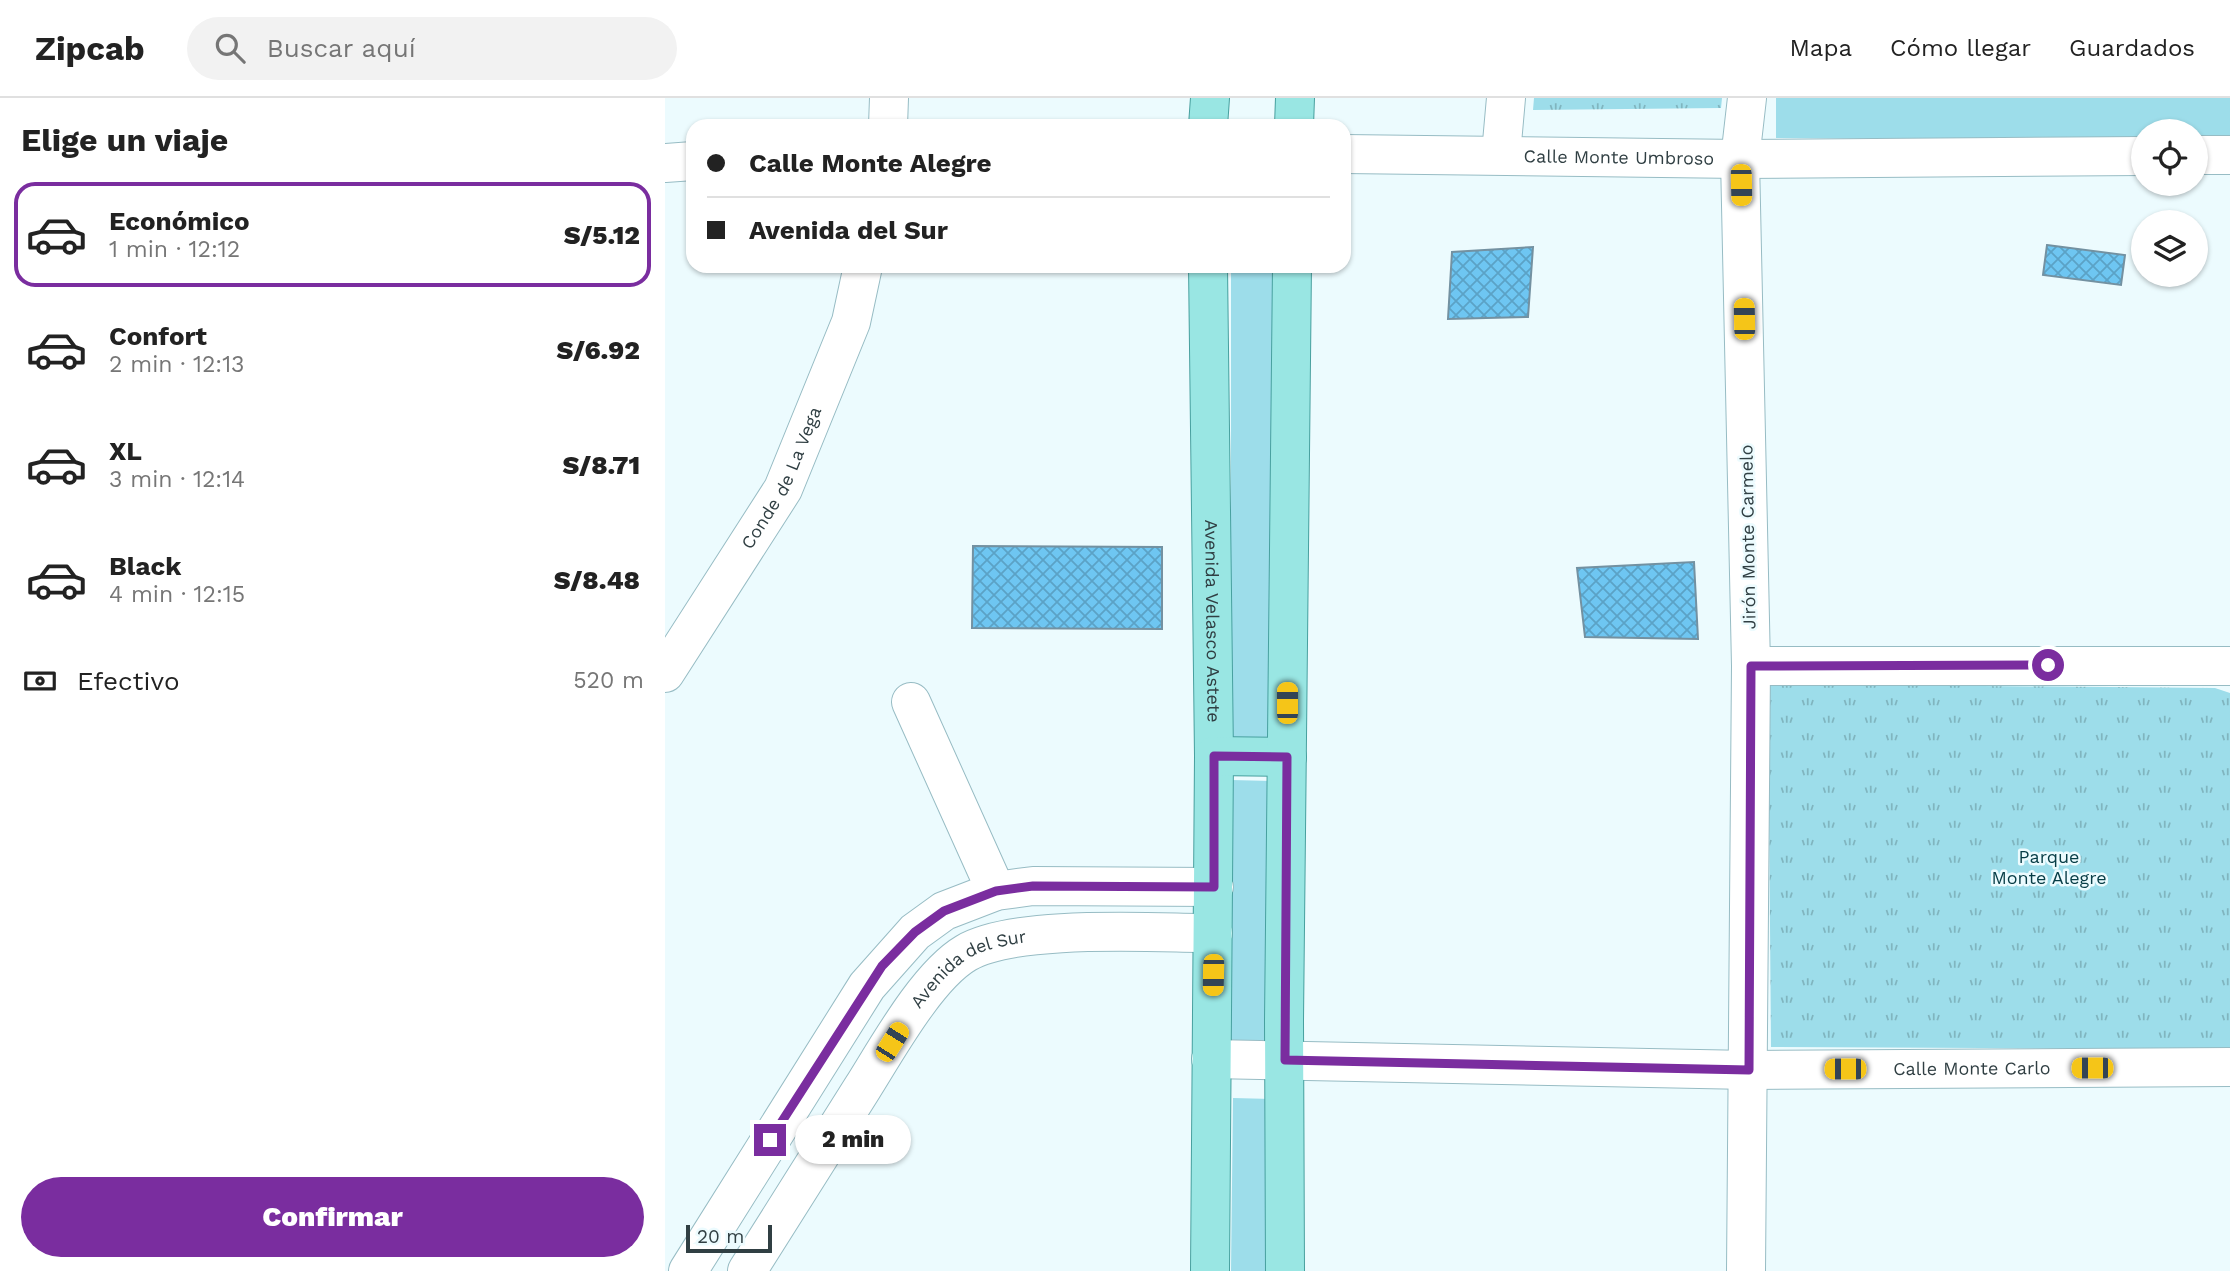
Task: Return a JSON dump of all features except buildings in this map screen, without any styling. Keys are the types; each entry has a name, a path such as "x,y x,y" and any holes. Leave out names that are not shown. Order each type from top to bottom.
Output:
{"main road":[{"path":"1208,119 1210,98"},
{"path":"1294,119 1295,98"},
{"name":"Avenida Velasco Astete","path":"1208,273 1214,756 1210,1271"},
{"path":"1285,1271 1291,273"},
{"path":"1214,756 1287,757"}],"street":[{"path":"888,119 889,98"},
{"path":"1501,154 1506,98"},
{"name":"Jirón Monte Carmelo","path":"1746,1271 1751,666 1740,159 1747,98"},
{"name":"Calle Monte Umbroso","path":"1351,154 1740,159 2131,156"},
{"path":"2208,155 2230,155"},
{"path":"665,163 686,162"},
{"name":"Conde de La Vega","path":"665,673 783,489 851,322 862,273"},
{"path":"1751,666 2230,666"},
{"path":"911,702 996,891"},
{"path":"688,1271 882,966 915,932 944,911 996,891 1033,886 1214,887"},
{"name":"Avenida del Sur","path":"747,1271 906,1019 943,975 966,953 999,941 1041,934 1213,933"},
{"name":"Calle Monte Carlo","path":"1211,1059 1749,1070 2230,1067"}],"green space":[{"path":"1534,98 1722,98 1721,108 1533,110"},
{"path":"1776,98 2230,98 2230,140 2208,140 2208,119 2131,119 2131,140 1776,138"},
{"path":"1231,273 1272,273 1272,742 1231,742"},
{"name":"Parque Monte Alegre","path":"1768,684 2215,688 2230,693 2230,1049 1771,1047"},
{"path":"1231,780 1275,781 1269,1054 1225,1053"},
{"path":"1233,1098 1276,1099 1274,1271 1231,1271"}],"route":[{"path":"770,1140 882,966 915,932 944,911 996,891 1033,886 1214,887 1214,756 1287,757 1285,1060 1749,1070 1751,666 2048,665"}]}
